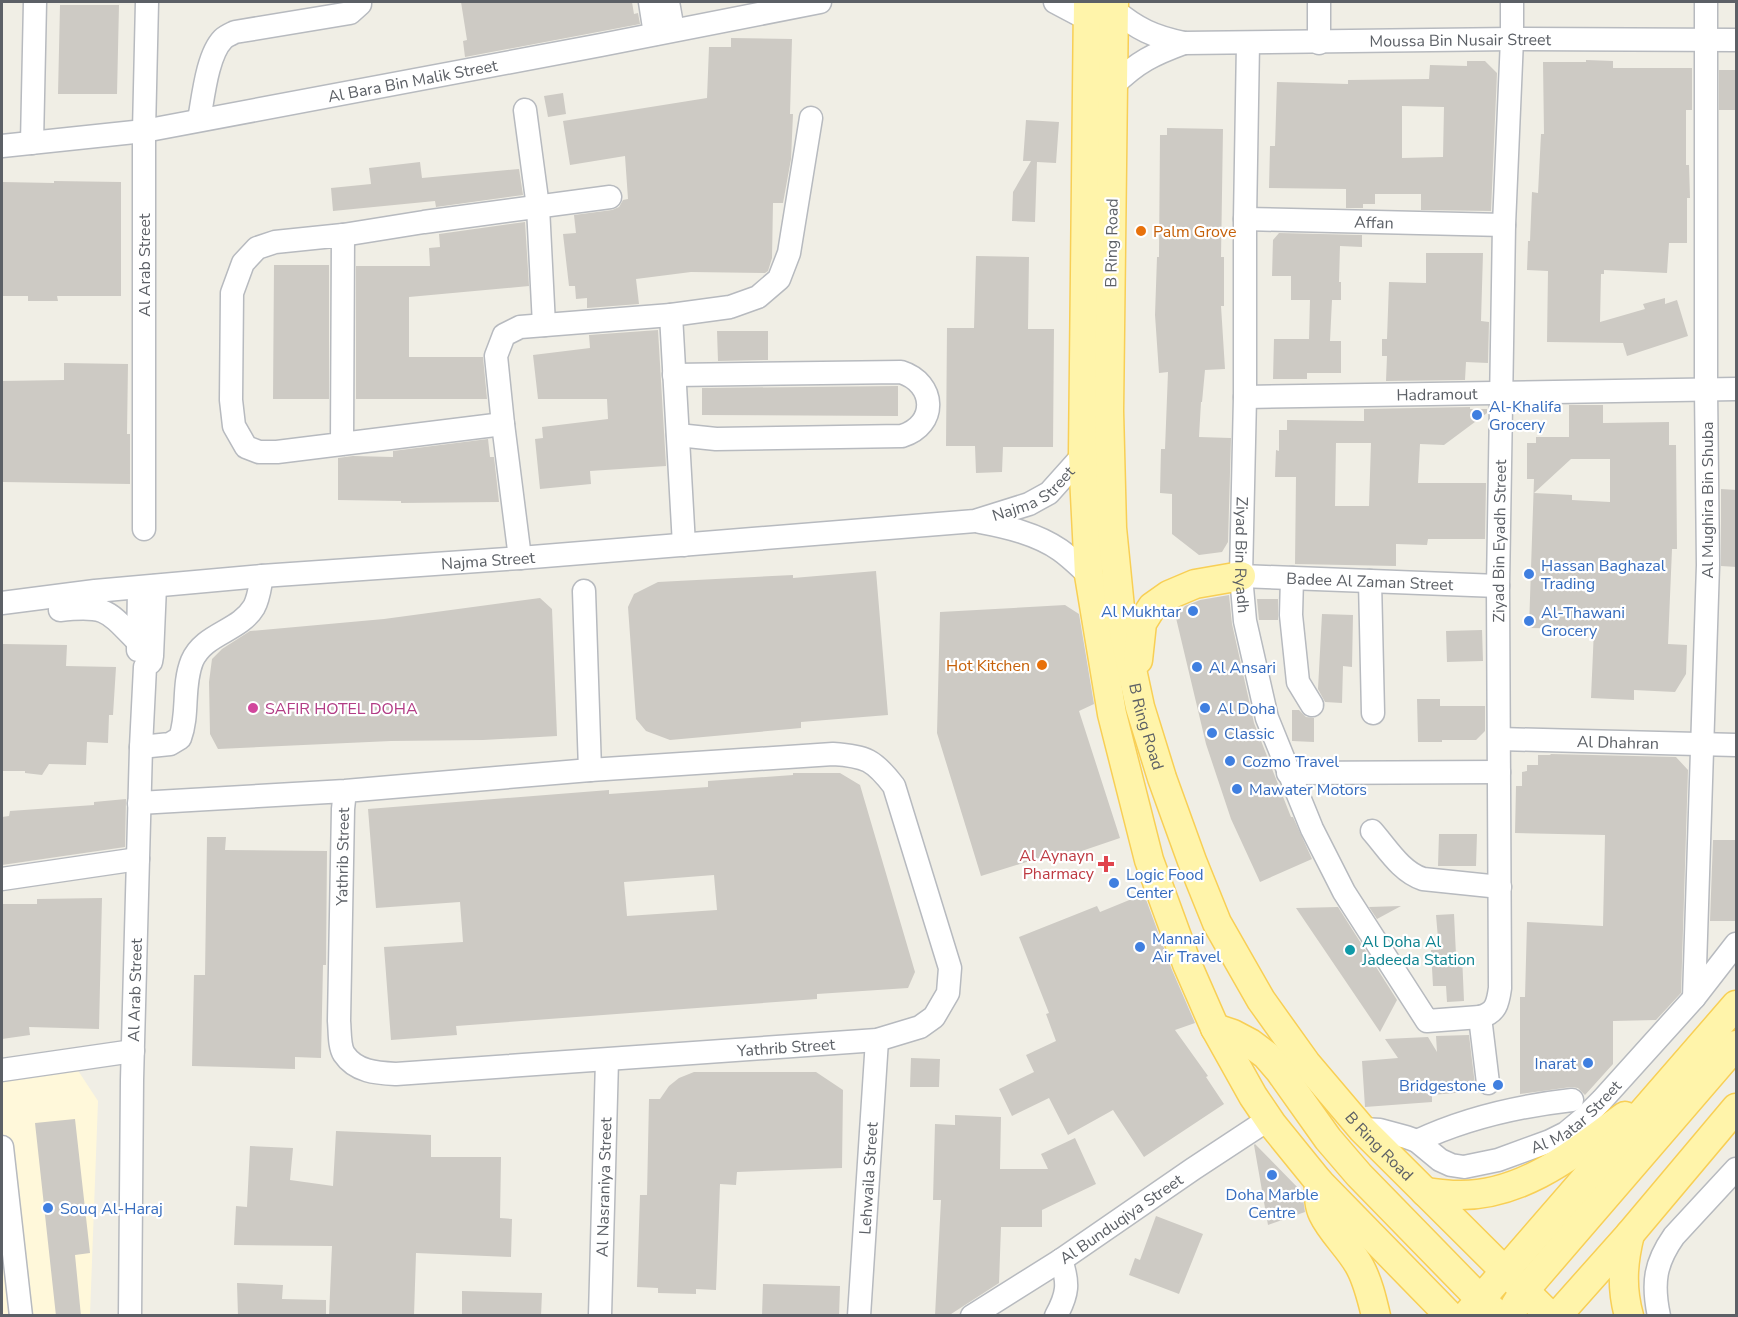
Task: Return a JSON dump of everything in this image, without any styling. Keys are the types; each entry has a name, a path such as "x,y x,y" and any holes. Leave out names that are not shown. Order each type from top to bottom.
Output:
{"main road":[{"name":"B Ring Road","path":"1101,8 1114,86 1109,411 1112,528 1121,618 1140,706 1162,778 1217,923 1261,1000 1306,1063 1362,1129 1550,1316"},
{"name":"B Ring Road","path":"1101,8 1083,455 1089,575 1112,714 1149,860 1187,964 1215,1028 1240,1075 1269,1119 1319,1182 1450,1316"},
{"path":"1140,706 1138,662 1142,623 1152,607 1169,595 1195,584 1241,576"},
{"path":"1510,1316 1515,1281 1661,1091 1737,1005"},
{"path":"1215,1028 1233,1034 1266,1055 1328,1138 1359,1175 1482,1310 1515,1281 1737,1045"},
{"path":"1425,1192 1458,1196 1472,1195 1504,1188 1532,1177 1563,1160 1661,1091"},
{"path":"1557,1316 1734,1114"},
{"path":"1319,1182 1319,1198 1323,1213 1350,1249 1361,1269 1376,1316"},
{"path":"1629,1316 1623,1290 1623,1275 1630,1234"},
{"path":"1504,1316 1512,1291 1510,1281 1515,1281"}],"street":[{"path":"32,143 35,2"},
{"name":"Al Arab Street","path":"144,529 144,130 147,2"},
{"path":"199,120 208,72 216,48 224,38 235,32 350,13 360,2"},
{"path":"650,2 664,32"},
{"path":"664,32 668,2"},
{"name":"Al Bara Bin Malik Street","path":"2,146 144,130 820,2"},
{"path":"1055,2 1101,8"},
{"path":"1319,2 1319,43"},
{"name":"Ziyad Bin Eyadh Street","path":"1480,1017 1488,1015 1495,1008 1499,995 1498,586 1504,225 1512,2"},
{"name":"Al Mughira Bin Shuba","path":"1694,998 1708,565 1706,2"},
{"name":"Moussa Bin Nusair Street","path":"1101,8 1148,33 1184,43 1512,39 1737,40"},
{"name":"Moussa Bin Nusair Street","path":"1114,86 1129,70 1147,58 1184,43"},
{"name":"Ziyad Bin Ryadh","path":"1248,43 1241,576 1245,621 1267,718 1312,829 1344,892 1427,1021 1480,1017"},
{"path":"525,110 538,207 544,325"},
{"path":"520,558 496,356 504,335 520,327 730,308 758,297 779,279 789,253 811,118"},
{"path":"503,424 277,452 259,452 246,447 234,426 231,400 232,293 243,263 257,248 275,242 344,235 610,197"},
{"name":"Affan","path":"1245,219 1504,225"},
{"path":"342,444 344,235"},
{"path":"671,315 684,545"},
{"path":"674,375 901,372 917,380 927,394 928,405 920,426 902,436 716,439 678,435"},
{"name":"Hadramout","path":"1245,397 1737,389"},
{"path":"680,473 693,457 716,439"},
{"name":"Najma Street","path":"2,616 69,609 147,587 262,576 520,558 975,521 1029,504 1049,493 1083,455"},
{"name":"Najma Street","path":"975,521 1000,526 1040,539 1060,550 1089,575"},
{"path":"141,747 170,744 180,738 185,717 187,680 192,661 208,639 247,616 255,606 262,576"},
{"name":"Badee Al Zaman Street","path":"1241,576 1498,586"},
{"path":"1292,578 1291,615 1298,682 1312,705"},
{"path":"1370,581 1373,713"},
{"name":"Al Arab Street","path":"145,667 138,660 138,642 147,587"},
{"name":"Al Arab Street","path":"130,1316 132,1051 139,802 145,667 151,662 152,656 147,587"},
{"path":"584,591 590,770"},
{"path":"96,600 105,612 115,618 138,642"},
{"name":"Najma Street","path":"2,603 96,600"},
{"name":"Al Dhahran","path":"1500,739 1737,745"},
{"name":"Yathrib Street","path":"139,802 345,791 590,770 833,754 852,755 868,759 883,771 894,786 950,968 948,993 934,1017 920,1027 877,1040 396,1074 364,1070 343,1053 340,1039 345,791"},
{"path":"1288,773 1499,772"},
{"path":"1372,831 1414,876 1423,879 1500,887"},
{"path":"2,879 138,859"},
{"name":"Al Matar Street","path":"1362,1129 1393,1132 1417,1141 1440,1160 1464,1167 1498,1160 1550,1141 1566,1133 1602,1100 1694,998 1737,944"},
{"path":"1480,1017 1488,1083"},
{"name":"Lehwaila Street","path":"859,1316 877,1040"},
{"path":"2,1070 132,1051"},
{"name":"Al Nasraniya Street","path":"600,1316 608,1060"},
{"path":"1417,1141 1438,1131 1495,1113 1531,1105 1572,1100"},
{"name":"Al Bunduqiya Street","path":"972,1316 1061,1260 1269,1119"},
{"path":"2,1147 14,1308"},
{"path":"1659,1316 1655,1284 1661,1259 1667,1247 1674,1236 1737,1169"},
{"path":"1056,1316 1065,1295 1068,1278 1061,1260"}],"shaded area":[{"name":"Souq Al-Haraj","path":"77,1069 98,1101 90,1315 2,1315 2,1080"}],"building":[{"path":"461,2 632,2 634,14 638,13 640,24 465,57 463,41 467,40"},
{"path":"60,5 119,5 117,94 58,94"},
{"path":"731,38 792,39 791,159 783,203 773,203 772,258 768,271 765,273 691,272 636,279 639,304 587,308 587,298 576,299 575,286 569,286 563,234 576,233 574,215 612,210 619,207 623,200 628,199 625,156 570,165 563,121 707,98 709,47 731,47"},
{"path":"1586,60 1613,61 1613,68 1692,68 1692,110 1686,110 1686,165 1689,165 1690,198 1687,198 1687,243 1669,243 1667,273 1604,270 1604,274 1601,274 1600,322 1645,309 1643,304 1665,298 1665,304 1677,300 1688,336 1627,356 1623,343 1547,342 1548,271 1527,270 1532,192 1538,193 1541,134 1544,134 1543,62 1586,62"},
{"path":"1467,61 1485,61 1497,73 1491,211 1421,210 1421,194 1375,194 1375,204 1363,204 1363,208 1346,208 1346,189 1269,188 1270,146 1275,146 1277,82 1348,84 1348,80 1429,79 1430,65 1467,66","holes":["1402,106 1444,107 1443,157 1402,158"]},
{"path":"1719,70 1737,70 1737,110 1719,110"},
{"path":"563,93 566,114 548,117 544,96"},
{"path":"1026,120 1059,122 1056,163 1037,162 1035,222 1012,221 1013,192 1031,161 1023,161"},
{"path":"1167,128 1223,129 1221,257 1224,257 1224,306 1221,306 1225,369 1205,370 1199,437 1231,438 1228,542 1222,552 1199,555 1172,534 1172,494 1160,493 1161,449 1165,449 1168,372 1159,373 1155,315 1157,257 1159,257 1160,135 1167,135"},
{"path":"420,162 422,178 519,169 523,195 436,207 435,201 333,211 331,188 371,184 369,168"},
{"path":"54,181 121,182 121,296 57,296 58,301 28,301 28,296 2,296 2,182 54,183"},
{"path":"525,222 529,286 409,297 409,357 483,357 487,399 356,399 356,266 430,266 429,248 440,247 439,234"},
{"path":"1279,233 1362,235 1362,247 1340,246 1341,300 1332,300 1330,341 1341,341 1341,373 1307,373 1307,379 1273,379 1274,339 1309,339 1310,300 1291,300 1291,276 1272,276 1273,240"},
{"path":"1426,253 1483,253 1481,321 1489,322 1488,363 1466,362 1465,380 1386,381 1387,356 1382,356 1382,339 1387,339 1389,282 1426,283"},
{"path":"976,256 1029,257 1028,329 1054,329 1053,447 1003,447 1002,472 976,473 975,446 946,446 947,328 974,328"},
{"path":"274,265 329,265 329,399 273,399"},
{"path":"658,330 666,466 590,471 591,484 540,489 535,439 543,438 542,427 608,419 607,399 538,399 533,355 590,348 589,335"},
{"path":"717,331 768,331 768,360 718,361"},
{"path":"64,363 128,364 127,434 130,434 130,484 2,482 2,381 64,380"},
{"path":"898,386 898,416 702,415 702,388"},
{"path":"1569,405 1603,405 1603,423 1669,422 1669,445 1676,445 1677,549 1672,549 1668,644 1687,645 1686,674 1675,692 1634,690 1634,700 1591,698 1594,629 1529,628 1534,479 1527,479 1527,443 1536,443 1536,437 1569,437","holes":["1571,459 1610,459 1610,502 1572,500 1572,495 1534,493"]},
{"path":"1470,407 1470,409 1487,409 1487,413 1444,445 1420,444 1418,483 1486,483 1485,539 1428,539 1427,545 1396,544 1396,566 1295,564 1296,477 1275,477 1279,430 1287,430 1287,420 1364,421 1364,409","holes":["1336,443 1371,443 1369,506 1335,506"]},
{"path":"488,439 490,457 494,457 499,502 401,503 401,501 338,500 338,458 393,457 393,451"},
{"path":"1721,489 1737,490 1737,567 1721,566"},
{"path":"876,571 888,715 801,722 801,728 670,740 646,731 636,719 628,607 634,594 658,582 793,575 793,578"},
{"path":"1229,595 1232,624 1254,723 1291,817 1312,859 1260,882 1231,819 1206,744 1176,618 1185,606 1200,600"},
{"path":"540,598 552,609 557,736 218,749 210,734 209,682 212,659 222,649 250,631 384,619"},
{"path":"1257,599 1278,599 1278,620 1259,620"},
{"path":"1065,605 1079,614 1094,704 1079,711 1120,838 1064,857 1062,851 981,876 937,733 940,612"},
{"path":"1322,614 1353,615 1352,667 1343,666 1342,703 1325,702 1318,689"},
{"path":"1482,630 1483,661 1447,662 1446,631"},
{"path":"2,644 67,645 66,666 116,667 113,715 109,715 108,743 87,742 86,765 49,764 42,775 25,773 25,771 2,771"},
{"path":"1417,699 1440,699 1440,706 1485,706 1485,731 1476,740 1418,742"},
{"path":"1292,710 1299,710 1306,717 1314,718 1314,742 1292,741"},
{"path":"1538,755 1676,757 1688,770 1681,993 1656,1020 1613,1021 1613,1064 1585,1095 1578,1088 1571,1087 1520,1094 1520,997 1525,997 1527,922 1603,926 1605,835 1515,833 1516,786 1522,786 1522,772 1527,771 1527,765 1538,765"},
{"path":"793,773 840,773 860,785 915,972 908,988 817,994 817,999 456,1026 457,1035 391,1040 384,947 463,942 460,902 376,908 368,809 609,790 609,794 708,787 708,781 793,775","holes":["714,875 717,910 627,916 624,882"]},
{"path":"126,799 125,847 2,865 2,817 9,816 10,811 94,805 94,802"},
{"path":"1439,834 1477,834 1476,866 1438,866"},
{"path":"207,837 226,837 225,850 327,851 326,965 323,965 321,1058 295,1057 295,1069 192,1066 194,975 205,975"},
{"path":"1713,840 1737,840 1737,921 1710,921"},
{"path":"1144,894 1172,970 1195,1023 1175,1030 1208,1076 1206,1077 1224,1104 1144,1157 1113,1110 1068,1135 1049,1098 1012,1116 999,1089 1034,1072 1026,1055 1056,1041 1046,1014 1049,1013 1019,937 1097,906 1100,912"},
{"path":"102,898 99,1029 29,1027 30,1035 2,1039 2,904 37,904 37,899"},
{"path":"1401,906 1377,919 1369,907"},
{"name":"Al Doha Al Jadeeda Station","path":"1338,907 1397,1000 1380,1032 1296,908"},
{"path":"1454,914 1456,955 1462,955 1464,1001 1447,1002 1446,986 1433,986 1431,950 1439,950 1436,915"},
{"path":"1469,1035 1475,1085 1478,1091 1432,1095 1432,1102 1365,1107 1362,1061 1398,1058 1385,1039 1428,1037 1437,1052 1436,1036"},
{"path":"911,1058 940,1059 939,1087 910,1087"},
{"path":"694,1072 816,1072 843,1090 842,1168 737,1172 736,1185 720,1184 716,1290 696,1289 696,1294 658,1293 658,1288 637,1287 640,1195 647,1195 649,1099 660,1099 669,1086 679,1078"},
{"path":"955,1115 1001,1117 1000,1169 1048,1169 1041,1154 1075,1138 1096,1184 1042,1210 1042,1227 1001,1227 999,1283 948,1316 935,1316 941,1200 933,1200 935,1124 955,1125"},
{"path":"75,1119 90,1253 75,1255 81,1316 56,1316 35,1123"},
{"path":"336,1131 431,1135 431,1157 501,1157 500,1218 512,1219 511,1257 416,1253 414,1316 329,1316 332,1246 234,1245 236,1206 247,1207 250,1146 293,1148 290,1180 333,1186"},
{"name":"Doha Marble Centre","path":"1255,1144 1302,1192 1305,1212 1268,1225"},
{"path":"1156,1216 1203,1234 1179,1294 1129,1275 1135,1258 1140,1260"},
{"path":"237,1283 283,1285 282,1299 326,1300 326,1316 238,1316"},
{"path":"763,1284 840,1286 839,1316 762,1316"},
{"path":"462,1291 542,1293 541,1316 462,1316"}],"place":[{"name":"Palm Grove","path":"1141,231"},
{"name":"Al-Khalifa Grocery","path":"1477,415"},
{"name":"Hassan Baghazal Trading","path":"1529,574"},
{"name":"Al Mukhtar","path":"1193,611"},
{"name":"Al-Thawani Grocery","path":"1529,621"},
{"name":"Hot Kitchen","path":"1042,665"},
{"name":"Al Ansari","path":"1197,667"},
{"name":"SAFIR HOTEL DOHA","path":"253,708"},
{"name":"Al Doha","path":"1205,708"},
{"name":"Classic","path":"1212,733"},
{"name":"Cozmo Travel","path":"1230,761"},
{"name":"Mawater Motors","path":"1237,789"},
{"name":"Al Aynayn Pharmacy","path":"1106,864"},
{"name":"Logic Food Center","path":"1114,883"},
{"name":"Mannai Air Travel","path":"1140,947"},
{"name":"Al Doha Al Jadeeda Station","path":"1350,950"},
{"name":"Inarat","path":"1588,1063"},
{"name":"Bridgestone","path":"1498,1085"},
{"name":"Doha Marble Centre","path":"1272,1175"},
{"name":"Souq Al-Haraj","path":"48,1208"}]}
